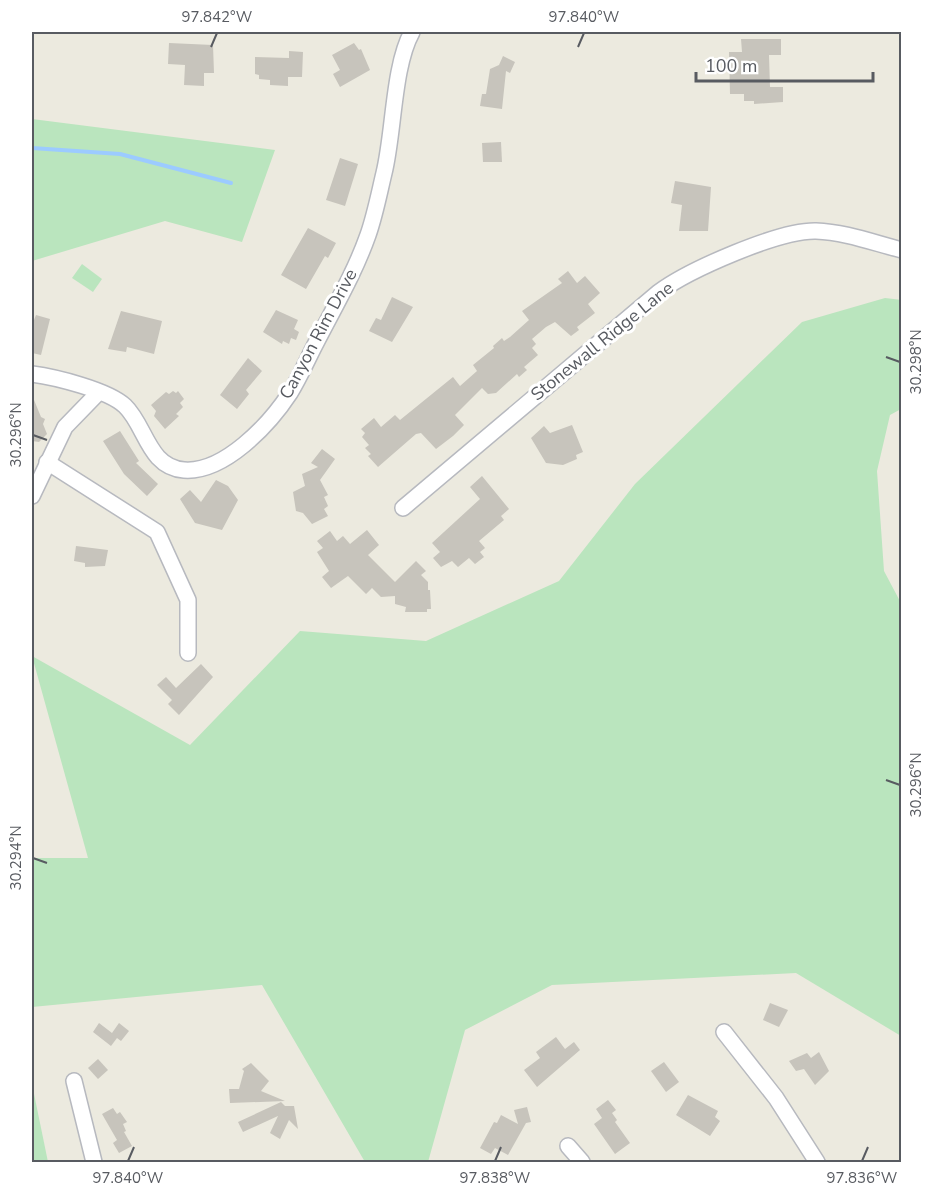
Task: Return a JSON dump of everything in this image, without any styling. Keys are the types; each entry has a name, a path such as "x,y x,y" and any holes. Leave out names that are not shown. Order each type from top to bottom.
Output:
{"street":[{"name":"Canyon Rim Drive","path":"32,374 99,392 124,405 137,421 148,446 162,462 182,470 217,463 242,448 290,393 349,280 368,234 385,170 397,89 408,39 412,32"},
{"name":"Stonewall Ridge Lane","path":"403,508 659,292 682,277 797,232 832,233 902,250"},
{"path":"32,496 65,427 99,392"},
{"path":"47,462 157,532 188,600 188,653"},
{"path":"724,1032 776,1098 817,1162"},
{"path":"74,1081 94,1162"},
{"path":"568,1146 582,1162"}],"green space":[{"path":"32,119 275,150 242,242 165,221 32,261"},
{"path":"82,264 102,279 93,292 72,278"},
{"path":"885,298 902,300 901,409 890,415 877,471 884,571 902,605 901,1036 796,973 552,985 465,1030 428,1162 365,1162 262,985 32,1007 32,858 88,858 32,656 190,745 300,631 426,641 559,581 635,484 802,322"},
{"path":"32,1084 48,1162 32,1162"}],"building":[{"path":"741,39 781,39 781,55 769,55 770,87 783,87 783,102 754,104 754,101 744,101 744,94 730,94 729,52 742,52"},
{"path":"169,43 213,45 214,73 204,73 204,86 184,85 185,65 168,64"},
{"path":"354,43 359,50 361,49 370,70 340,87 333,74 340,70 332,55"},
{"path":"289,51 303,52 302,77 288,77 288,86 270,85 270,80 259,79 259,75 255,74 255,57 289,58"},
{"path":"503,56 515,62 510,73 506,71 502,109 480,106 482,94 486,94 490,69 499,65"},
{"path":"501,142 502,162 483,162 482,143"},
{"path":"340,158 358,164 345,206 326,200"},
{"path":"675,181 711,187 708,231 679,231 682,205 671,203"},
{"path":"308,228 336,243 328,258 325,256 306,289 281,275"},
{"path":"568,271 577,283 585,276 600,293 588,304 595,313 577,327 579,330 571,336 555,322 546,327 532,339 536,344 532,348 538,355 524,367 527,370 519,377 517,374 496,393 488,394 482,388 455,415 464,425 453,436 436,449 421,433 416,434 378,467 368,456 371,454 365,448 369,445 362,437 365,433 361,429 374,418 381,427 395,415 400,420 453,377 460,386 477,371 473,365 494,348 493,346 502,338 504,341 510,337 529,320 522,311 562,283 558,279"},
{"path":"392,297 413,307 392,342 369,331 376,318 381,320"},
{"path":"276,310 298,320 294,329 299,332 296,340 291,338 289,344 283,341 282,344 263,332"},
{"path":"121,311 162,321 154,354 127,347 126,352 108,349"},
{"path":"36,315 50,319 41,355 32,353 32,319 34,320"},
{"path":"248,358 262,371 246,390 249,394 237,409 220,395"},
{"path":"173,391 176,393 178,391 184,399 180,403 183,407 176,414 179,416 165,429 154,416 156,411 151,405 166,392 169,394"},
{"path":"32,395 41,417 45,419 43,424 47,434 39,442 32,441"},
{"path":"572,425 583,452 576,455 577,459 563,465 546,463 531,438 544,426 550,433"},
{"path":"120,431 139,461 136,463 158,484 147,496 124,474 103,441"},
{"path":"322,449 335,459 320,480 328,495 324,497 328,506 324,509 328,516 312,524 303,513 296,511 293,492 305,486 302,474 318,467 311,463"},
{"path":"482,476 509,509 501,516 504,520 479,541 485,548 480,552 484,557 475,564 469,558 458,567 452,561 441,567 433,558 440,552 432,543 480,499 470,487"},
{"path":"216,480 228,486 238,500 222,530 195,523 180,499 190,490 201,502"},
{"path":"367,530 379,545 368,555 395,582 416,561 426,571 421,575 428,582 431,609 427,609 427,612 405,612 406,607 395,604 395,596 381,597 372,588 366,594 348,576 331,588 322,577 329,571 317,552 323,548 317,541 330,531 337,541 343,536 350,544"},
{"path":"76,546 108,550 105,566 85,567 85,563 74,561"},
{"path":"201,664 213,677 179,715 168,704 172,700 157,685 166,677 176,688"},
{"path":"770,1003 788,1010 779,1027 763,1020"},
{"path":"99,1023 112,1033 119,1023 129,1031 121,1041 117,1038 111,1046 93,1032"},
{"path":"556,1037 565,1049 574,1042 580,1050 537,1087 524,1070 540,1058 536,1052"},
{"path":"819,1052 829,1071 815,1085 804,1069 796,1071 789,1061 807,1053 811,1058"},
{"path":"98,1059 108,1070 98,1079 88,1068"},
{"path":"664,1062 679,1082 666,1092 651,1071"},
{"path":"251,1063 269,1081 261,1091 285,1101 230,1103 229,1089 239,1089 244,1071 242,1069"},
{"path":"688,1095 718,1111 715,1117 720,1121 710,1136 676,1115"},
{"path":"608,1100 616,1110 612,1113 617,1120 615,1122 630,1143 615,1154 594,1124 602,1118 596,1109"},
{"path":"281,1102 285,1106 294,1106 298,1129 289,1120 280,1139 270,1133 278,1116 243,1132 238,1122"},
{"path":"527,1107 531,1122 526,1123 508,1155 495,1148 491,1154 480,1148 494,1122 497,1123 501,1115 518,1124 514,1110"},
{"path":"113,1108 117,1114 120,1112 127,1122 123,1124 126,1131 124,1132 132,1146 119,1153 113,1143 117,1140 102,1114"}],"waterway":[{"path":"32,148 120,154 231,183"}]}
